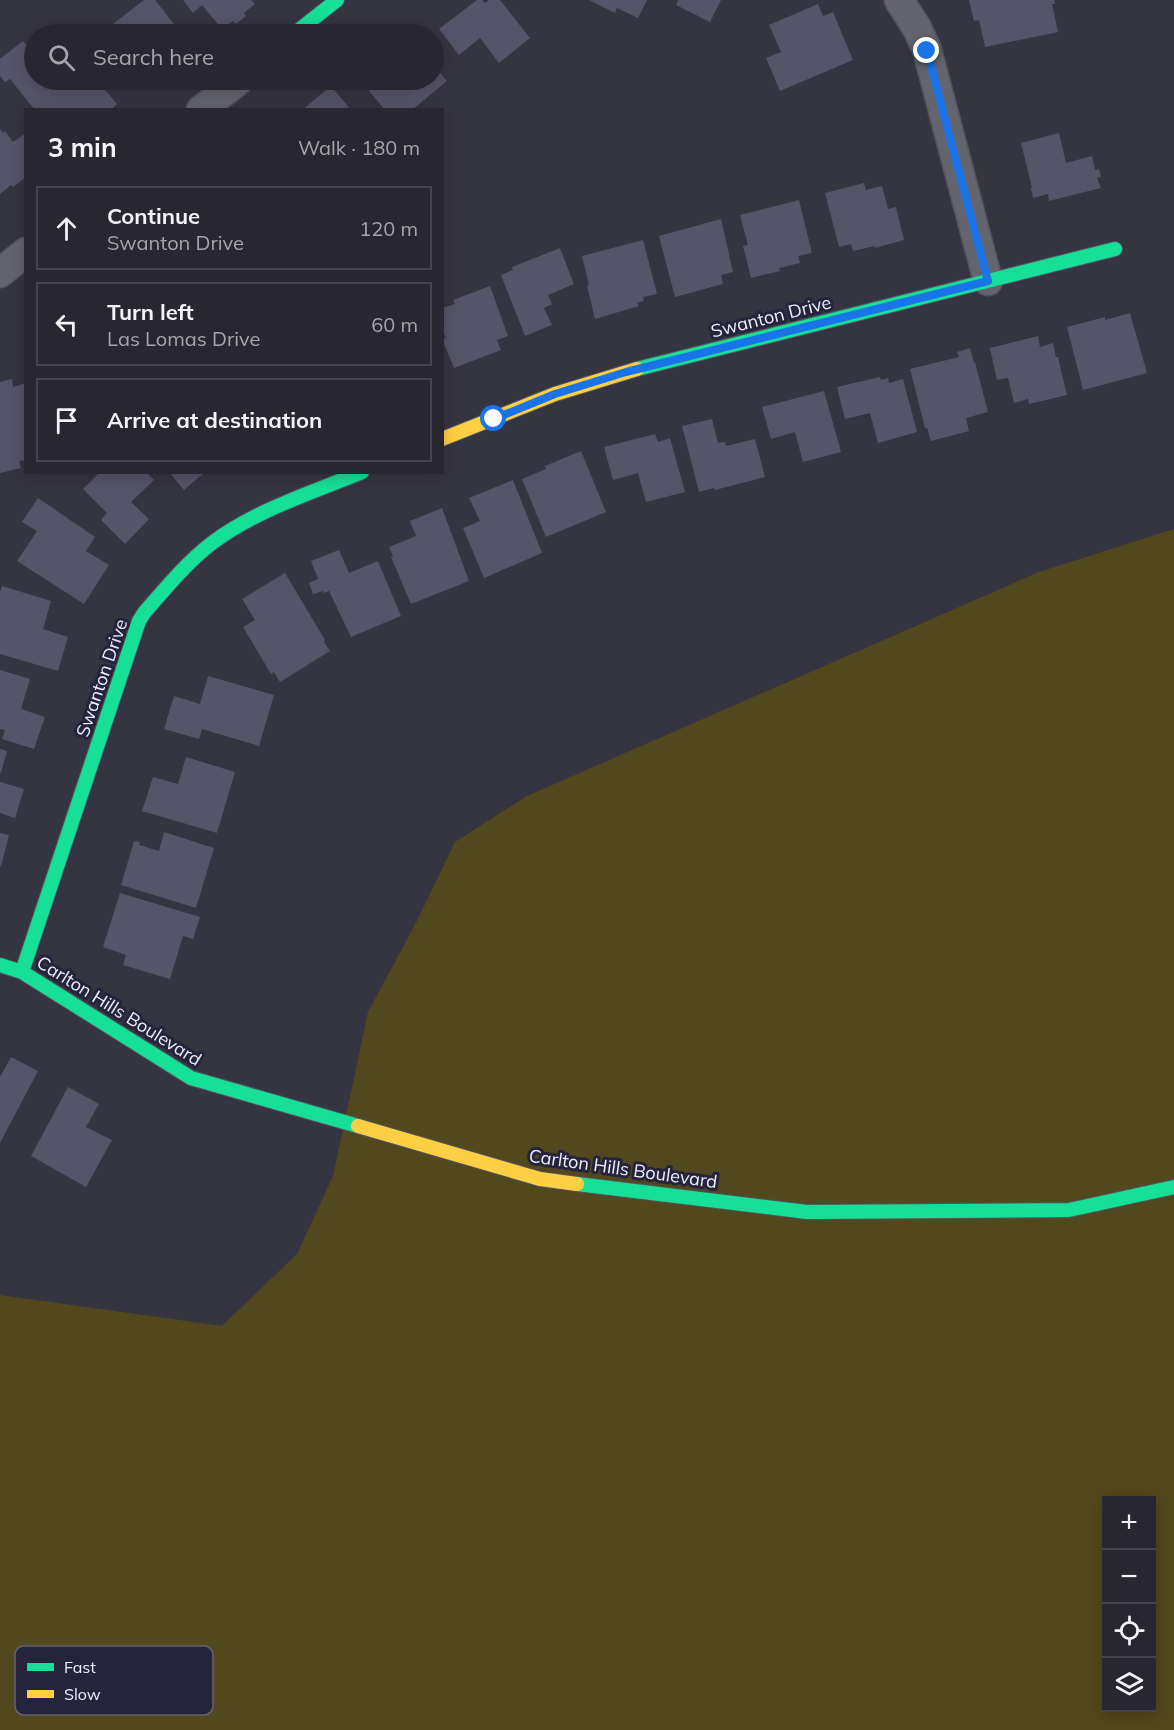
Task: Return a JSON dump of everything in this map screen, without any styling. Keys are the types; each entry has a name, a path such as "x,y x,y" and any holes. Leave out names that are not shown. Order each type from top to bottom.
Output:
{"street":[{"path":"307,24 337,0"},
{"path":"899,0 927,51 988,281"},
{"path":"204,108 226,90"},
{"name":"Swanton Drive","path":"444,439 555,394 626,372 1115,249"},
{"path":"0,273 24,254"},
{"name":"Swanton Drive","path":"22,972 144,613 184,566 212,543 273,509 357,474"},
{"name":"Carlton Hills Boulevard","path":"0,965 22,972 191,1078 540,1179 807,1212 1069,1210 1174,1187"}],"shaded area":[{"path":"1174,529 1174,1730 0,1730 0,1295 222,1326 297,1254 333,1176 368,1012 417,921 455,842 527,796 1039,572"}],"building":[{"path":"144,0 155,0 174,24 113,24"},
{"path":"183,0 251,0 255,4 236,24 233,21 229,24 218,24 202,5 193,13"},
{"path":"477,0 485,3 489,0 500,0 530,38 499,63 480,38 459,55 444,36 444,25"},
{"path":"589,0 647,0 638,18 617,8 615,13"},
{"path":"678,0 721,0 710,22 676,5"},
{"path":"969,0 1054,0 1055,4 1052,4 1058,32 985,47 979,20 974,21"},
{"path":"818,4 823,16 833,12 853,60 780,91 766,58 781,52 769,25"},
{"path":"23,41 24,90 105,90 117,104 113,108 33,108 10,79 5,82 0,76 0,59"},
{"path":"326,90 334,90 349,108 304,108"},
{"path":"368,90 436,90 414,108 383,108"},
{"path":"0,129 3,133 5,131 13,142 24,134 24,179 0,194"},
{"path":"1059,133 1066,163 1092,156 1095,170 1099,169 1101,177 1097,178 1101,188 1049,201 1048,194 1033,198 1021,143"},
{"path":"864,183 866,190 882,186 888,209 896,207 904,240 853,251 851,244 839,247 825,193"},
{"path":"799,200 812,253 798,256 800,263 751,278 743,246 748,245 740,215"},
{"path":"721,219 733,272 721,275 723,284 675,297 659,236"},
{"path":"643,240 657,294 643,297 644,301 637,303 639,306 595,319 582,256"},
{"path":"560,248 574,284 548,295 552,304 544,308 552,325 525,336 501,275 513,270 512,267"},
{"path":"490,286 508,336 497,340 501,350 454,368 444,344 446,338 444,307 455,304 453,300"},
{"path":"1130,313 1147,373 1083,390 1067,327"},
{"path":"1038,336 1040,347 1053,343 1067,395 1029,404 1028,399 1014,403 1008,378 997,380 990,348"},
{"path":"970,348 988,412 966,418 969,431 931,441 927,428 925,428 910,369 959,357 957,352"},
{"path":"880,377 881,380 888,378 889,383 903,379 917,432 878,443 870,413 845,419 837,387"},
{"path":"12,379 13,387 24,384 24,460 19,461 21,468 0,473 0,382"},
{"path":"824,391 841,452 803,462 795,432 771,439 762,407"},
{"path":"712,419 718,443 725,442 726,446 755,439 765,477 699,492 682,426"},
{"path":"655,434 658,442 670,438 685,492 646,502 638,473 613,480 604,447"},
{"path":"581,451 606,512 546,537 522,479 546,469 545,466"},
{"path":"98,474 148,474 154,480 131,502 149,519 125,544 101,520 107,513 83,489"},
{"path":"171,474 203,474 184,490"},
{"path":"513,480 542,553 484,578 463,528 480,521 469,498"},
{"path":"38,498 95,537 86,551 109,565 84,604 17,561 37,531 22,522"},
{"path":"442,508 469,581 411,604 389,547 416,536 410,521"},
{"path":"339,550 349,573 378,561 401,616 351,637 329,591 313,594 309,583 318,579 311,561"},
{"path":"285,573 330,651 280,682 274,672 271,674 243,627 255,620 242,599"},
{"path":"2,586 51,601 43,629 68,637 58,671 0,654 0,592"},
{"path":"0,670 30,679 21,709 45,717 34,749 2,739 5,730 0,729"},
{"path":"208,676 274,695 259,746 202,729 199,739 164,729 174,696 200,704"},
{"path":"0,749 7,751 1,773 0,773"},
{"path":"186,757 235,772 217,833 142,811 153,777 178,784"},
{"path":"0,782 24,789 15,818 0,813"},
{"path":"164,832 214,848 196,908 121,885 134,841 140,842 139,845 159,851"},
{"path":"0,833 9,835 1,866 0,866"},
{"path":"120,893 200,917 193,939 183,936 170,979 123,965 126,955 103,947"},
{"path":"11,1057 38,1071 0,1143 0,1077"},
{"path":"68,1087 99,1104 86,1127 112,1140 86,1187 31,1156"}],"traffic: fast":[{"path":"307,24 337,0"},
{"path":"637,369 1115,249"},
{"path":"22,972 139,621 144,613 193,559 229,531 284,503 357,474"},
{"path":"0,965 22,972 191,1078 358,1126"},
{"path":"577,1184 807,1212 1069,1210 1174,1187"}],"traffic: slow":[{"path":"444,438 555,394 637,369"},
{"path":"358,1126 540,1179 577,1184"}],"route":[{"path":"494,419 555,394 626,372 988,281 927,51"}]}
